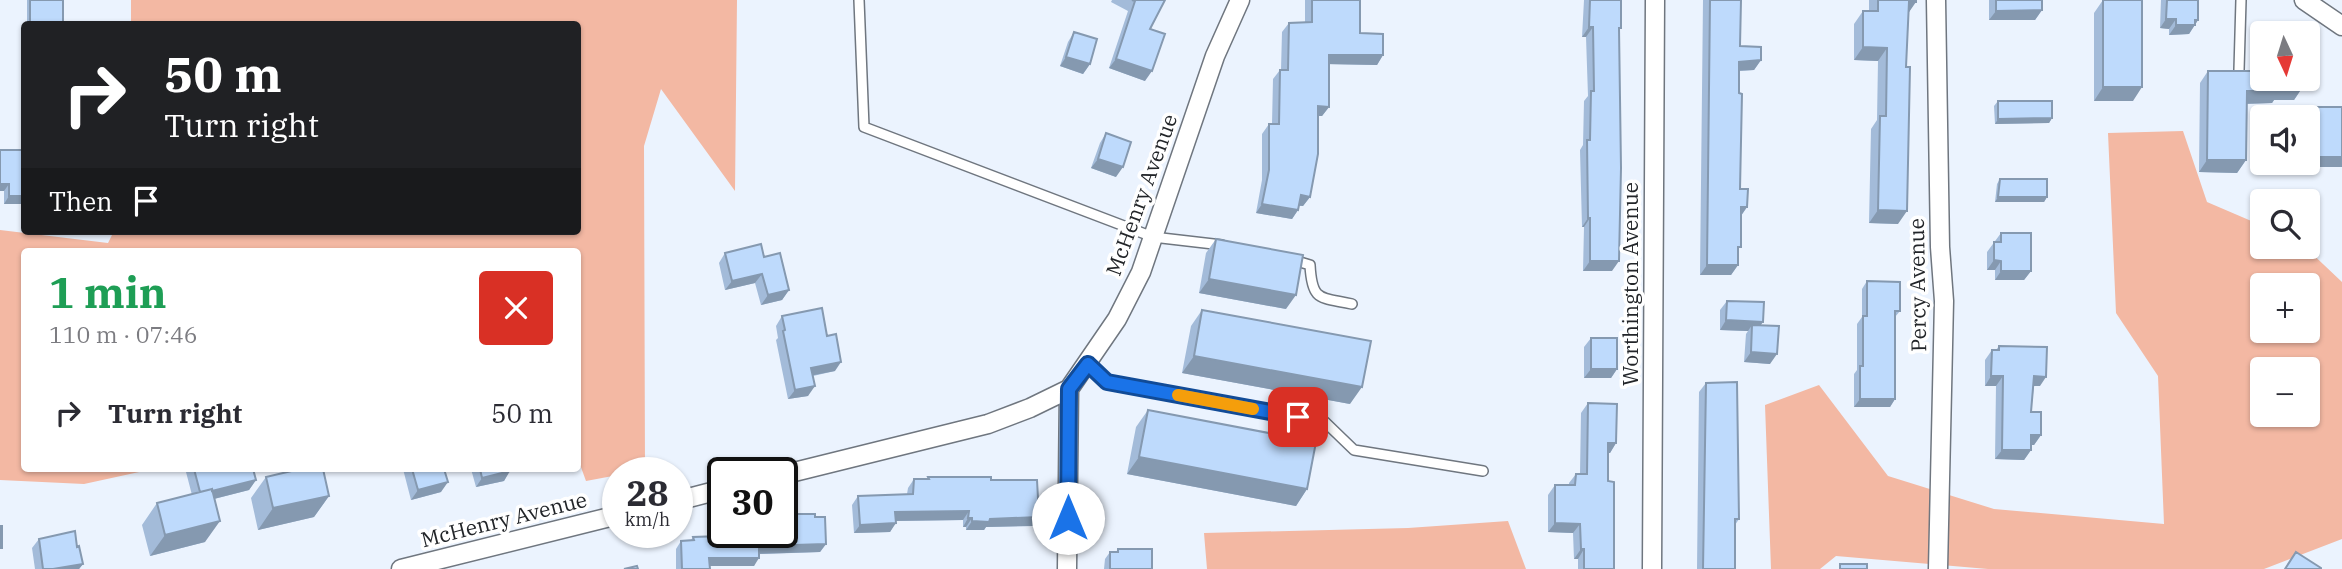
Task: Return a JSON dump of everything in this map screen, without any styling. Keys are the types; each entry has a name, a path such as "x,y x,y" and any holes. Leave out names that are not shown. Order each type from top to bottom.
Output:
{"street":[{"name":"McHenry Avenue","path":"798,471 988,424 1069,389 1088,364 1141,272 1215,56 1240,0"},
{"name":"Worthington Avenue","path":"1653,569 1655,0"},
{"name":"Percy Avenue","path":"1936,0 1940,247 1944,301 1938,569"},
{"path":"2304,0 2342,26"},
{"path":"1067,569 1069,389"},
{"name":"McHenry Avenue","path":"401,569 602,519"}],"lane":[{"path":"859,0 864,127 1153,237 1231,246"},
{"path":"2239,70 2241,0"},
{"path":"1283,257 1310,265 1311,287 1318,296 1352,304"},
{"path":"1088,364 1107,382 1325,422 1354,450 1483,471"}],"shaded area":[{"path":"131,0 737,0 735,191 661,89 644,146 645,457 602,457 602,478 586,481 581,467 581,248 21,248 21,472 139,472 84,484 0,480 0,230 21,233 21,235 108,243 112,235 581,235 581,21 131,21"},
{"path":"2183,131 2207,202 2250,220 2250,259 2318,259 2342,282 2342,539 2264,569 1988,569 1836,556 1820,569 1771,569 1765,405 1819,385 1888,476 1994,509 2164,524 2158,376 2116,313 2108,133"},
{"path":"1508,521 1526,569 1207,569 1204,533 1408,528"}],"building":[{"path":"30,0 63,0 63,21 30,21"},
{"path":"1132,0 1165,0 1150,29 1165,34 1152,71 1116,59 1135,1"},
{"path":"1312,0 1360,0 1360,33 1383,34 1383,55 1329,55 1329,107 1318,106 1318,154 1310,197 1301,195 1298,210 1262,204 1269,170 1269,124 1279,124 1280,70 1288,70 1289,23 1312,22"},
{"path":"1590,0 1621,0 1619,261 1590,261 1587,140 1590,140 1591,91 1594,91 1593,27 1589,27"},
{"path":"1710,0 1741,0 1740,46 1761,47 1761,60 1739,62 1739,93 1742,94 1740,189 1748,189 1747,207 1741,207 1738,265 1707,265"},
{"path":"1878,0 1916,0 1909,2 1906,67 1910,67 1907,211 1878,210 1880,116 1886,116 1887,48 1863,47 1863,11 1878,11"},
{"path":"1996,0 2042,0 2042,10 1996,11"},
{"path":"2103,0 2142,0 2142,87 2103,87"},
{"path":"2167,0 2198,0 2198,20 2195,20 2195,25 2176,25 2176,19 2166,19"},
{"path":"1074,32 1097,39 1090,64 1066,57"},
{"path":"2208,71 2250,71 2246,160 2207,160"},
{"path":"1998,101 2052,101 2052,118 1998,119"},
{"path":"2320,107 2342,107 2342,157 2320,157"},
{"path":"1106,133 1131,142 1123,167 1098,159"},
{"path":"0,150 21,150 21,196 9,196 9,184 0,184"},
{"path":"2000,179 2047,179 2047,197 1998,197"},
{"path":"2001,233 2031,233 2031,271 2001,271 2001,261 1994,260 1994,242 2001,242"},
{"path":"1216,239 1303,255 1296,295 1209,279"},
{"path":"761,244 764,257 780,253 789,290 768,295 762,274 732,281 725,253"},
{"path":"1867,281 1900,282 1900,311 1895,311 1895,399 1860,399"},
{"path":"1727,301 1764,302 1763,322 1726,320"},
{"path":"822,308 827,336 836,334 841,362 811,368 815,386 795,390 782,316"},
{"path":"1202,310 1371,341 1362,387 1194,356"},
{"path":"1752,325 1779,326 1777,354 1751,352"},
{"path":"1591,338 1617,338 1617,369 1591,369"},
{"path":"1999,346 2047,347 2046,377 2034,376 2031,412 2041,412 2041,435 2031,435 2031,450 2002,450 2003,376 1991,376 1992,350 1999,350"},
{"path":"1737,382 1739,519 1735,519 1735,569 1703,569 1706,383"},
{"path":"1588,403 1617,404 1616,443 1608,443 1608,481 1614,482 1614,569 1584,569 1580,524 1555,523 1555,485 1575,485 1576,474 1587,474"},
{"path":"1148,410 1316,442 1307,489 1139,457"},
{"path":"195,472 254,472 256,480 200,492"},
{"path":"287,472 324,472 329,496 273,508 266,477"},
{"path":"413,472 445,472 448,482 418,490"},
{"path":"481,472 506,472 482,478"},
{"path":"928,477 1037,480 1039,517 990,519 989,522 972,521 972,518 968,518 969,511 895,512 896,523 860,525 858,496 913,494 914,479 929,479"},
{"path":"212,489 220,521 165,535 157,503"},
{"path":"798,514 825,517 826,544 798,545"},
{"path":"2,526 2,548 0,548"},
{"path":"75,531 83,564 43,569 39,539"},
{"path":"693,537 707,537 707,548 759,548 759,558 709,558 710,569 682,569 681,548 693,548"},
{"path":"1118,549 1152,549 1152,569 1110,569 1110,552 1118,552"},
{"path":"2296,552 2321,568 2321,569 2285,569"},
{"path":"1840,564 1867,564 1867,569 1840,569"}],"slow traffic":[{"path":"1178,395 1253,409"}],"route":[{"path":"1068,518 1069,389 1088,364 1107,382 1298,417"}]}
